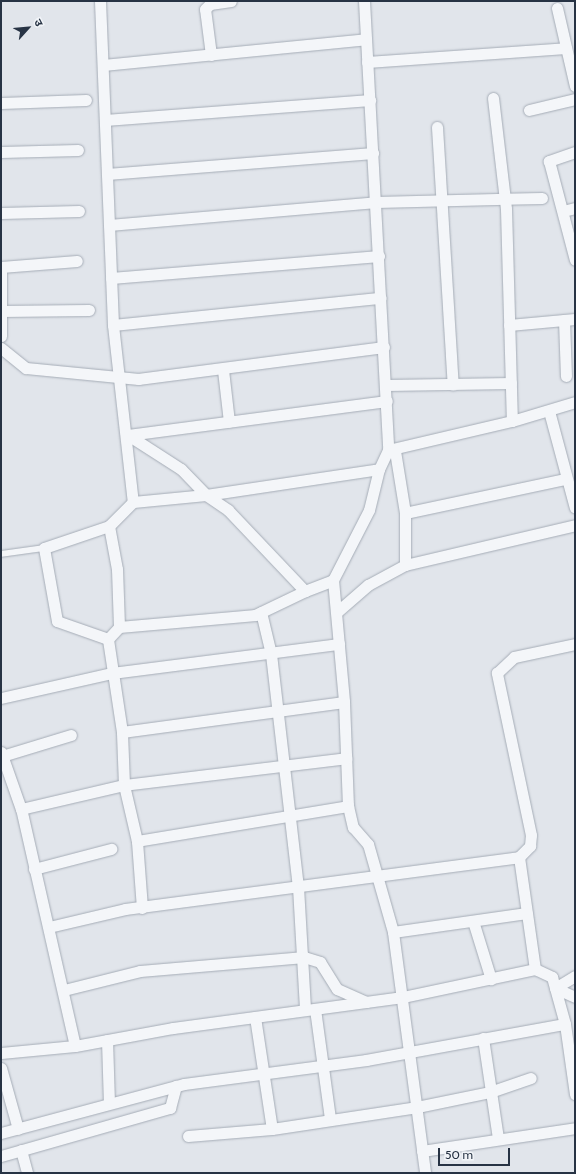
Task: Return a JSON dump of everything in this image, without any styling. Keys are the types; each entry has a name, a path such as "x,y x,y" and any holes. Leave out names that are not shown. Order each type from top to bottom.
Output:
{"street":[{"path":"100,1 113,325 118,378 128,435 133,502"},
{"path":"212,55 205,8 210,4 231,1"},
{"path":"364,1 387,401 391,451 405,513 405,565"},
{"path":"557,8 569,40 575,86"},
{"path":"103,65 366,39"},
{"path":"367,62 569,40"},
{"path":"493,98 505,200 512,421"},
{"path":"529,110 575,99"},
{"path":"1,103 86,100"},
{"path":"105,120 370,100"},
{"path":"437,127 440,202 453,385"},
{"path":"1,152 78,150"},
{"path":"575,152 549,161 575,260"},
{"path":"107,174 373,153"},
{"path":"109,225 376,202 440,202 542,198"},
{"path":"563,211 575,208"},
{"path":"1,213 79,210"},
{"path":"111,278 379,256"},
{"path":"1,336 1,267 77,261"},
{"path":"113,325 381,298"},
{"path":"2,311 89,310"},
{"path":"509,325 570,319 566,376"},
{"path":"1,348 26,368 118,378 223,370 384,347"},
{"path":"223,370 229,422"},
{"path":"386,385 511,383"},
{"path":"128,435 387,401"},
{"path":"142,908 137,841 124,785 122,732 108,639 119,627 261,612 305,591 333,580 354,546 369,510 378,469 391,451 512,421 575,402"},
{"path":"549,411 565,480 575,508"},
{"path":"128,435 181,469 206,495 228,510 305,591"},
{"path":"108,639 57,622 44,548 109,526 133,502 206,495 378,469"},
{"path":"405,513 565,480"},
{"path":"338,611 368,586 405,565 575,525"},
{"path":"109,526 116,569 119,627"},
{"path":"333,580 338,611 338,644 344,702 348,806 353,828 368,844 375,875 393,932 403,997 425,1173"},
{"path":"261,612 271,654 282,768 298,887 310,1010 322,1066 330,1118"},
{"path":"1,698 112,672 271,654 338,644"},
{"path":"48,927 142,908 375,875 519,857 530,846 531,835 497,673 514,657 575,644"},
{"path":"122,732 344,702"},
{"path":"71,735 2,754 21,809 34,869 64,990 75,1046"},
{"path":"21,809 124,785 282,768 346,758"},
{"path":"137,841 288,814 348,806"},
{"path":"34,869 112,849"},
{"path":"519,857 535,969"},
{"path":"393,932 527,913"},
{"path":"473,921 491,979"},
{"path":"64,990 140,971 304,957 320,962 337,989 367,1002"},
{"path":"1,1052 75,1046 255,1017 403,997 535,969 552,976 565,1024 575,1094"},
{"path":"555,988 575,976"},
{"path":"555,988 575,997"},
{"path":"255,1017 262,1072 272,1129"},
{"path":"1,1133 109,1102 176,1086 262,1072 322,1066 565,1024"},
{"path":"483,1038 498,1138"},
{"path":"107,1040 109,1102"},
{"path":"1,1068 5,1100 18,1129"},
{"path":"188,1136 272,1129 330,1118 417,1107 490,1092 531,1078"},
{"path":"1,1156 170,1108 176,1086"},
{"path":"422,1151 498,1138 575,1128"},
{"path":"21,1150 27,1173"}],"lane":[{"path":"1,554 44,548"}]}
